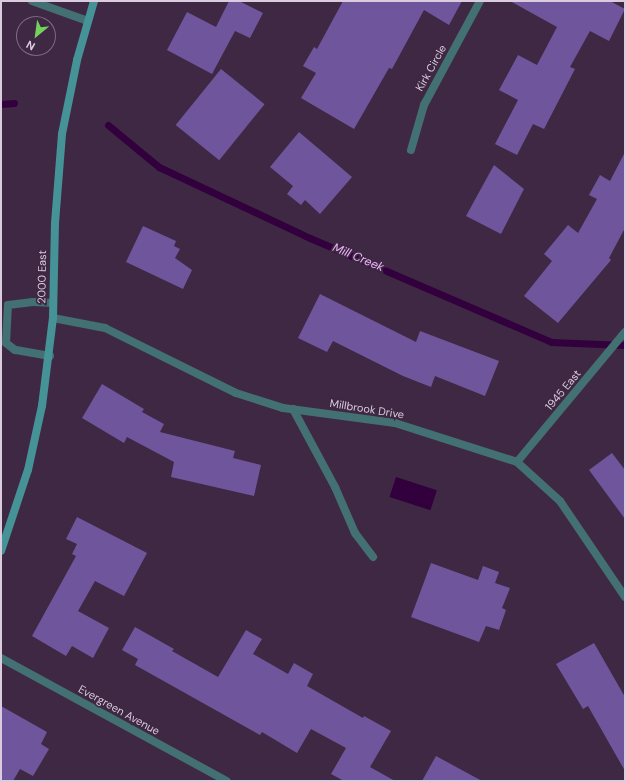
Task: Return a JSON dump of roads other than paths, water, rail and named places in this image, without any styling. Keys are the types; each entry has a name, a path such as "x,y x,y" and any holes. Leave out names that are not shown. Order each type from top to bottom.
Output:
{"street":[{"path":"32,1 88,21"},
{"name":"2000 East","path":"1,550 28,470 42,406 50,356 53,318 54,223 62,134 77,60 94,1"},
{"name":"Kirk Circle","path":"411,150 424,105 480,1"},
{"path":"50,356 16,350 6,343 5,304 33,302 53,303"},
{"name":"Millbrook Drive","path":"53,318 104,328 236,393 283,408 395,423 517,462 560,501 625,597"},
{"name":"1945 East","path":"517,462 625,332"},
{"path":"293,409 335,487 354,533 373,558"},
{"name":"Evergreen Avenue","path":"1,658 227,781"}],"waterway":[{"name":"Mill Creek","path":"1,104 14,103"},
{"name":"Mill Creek","path":"108,125 159,167 310,238 551,342 625,345"}]}
